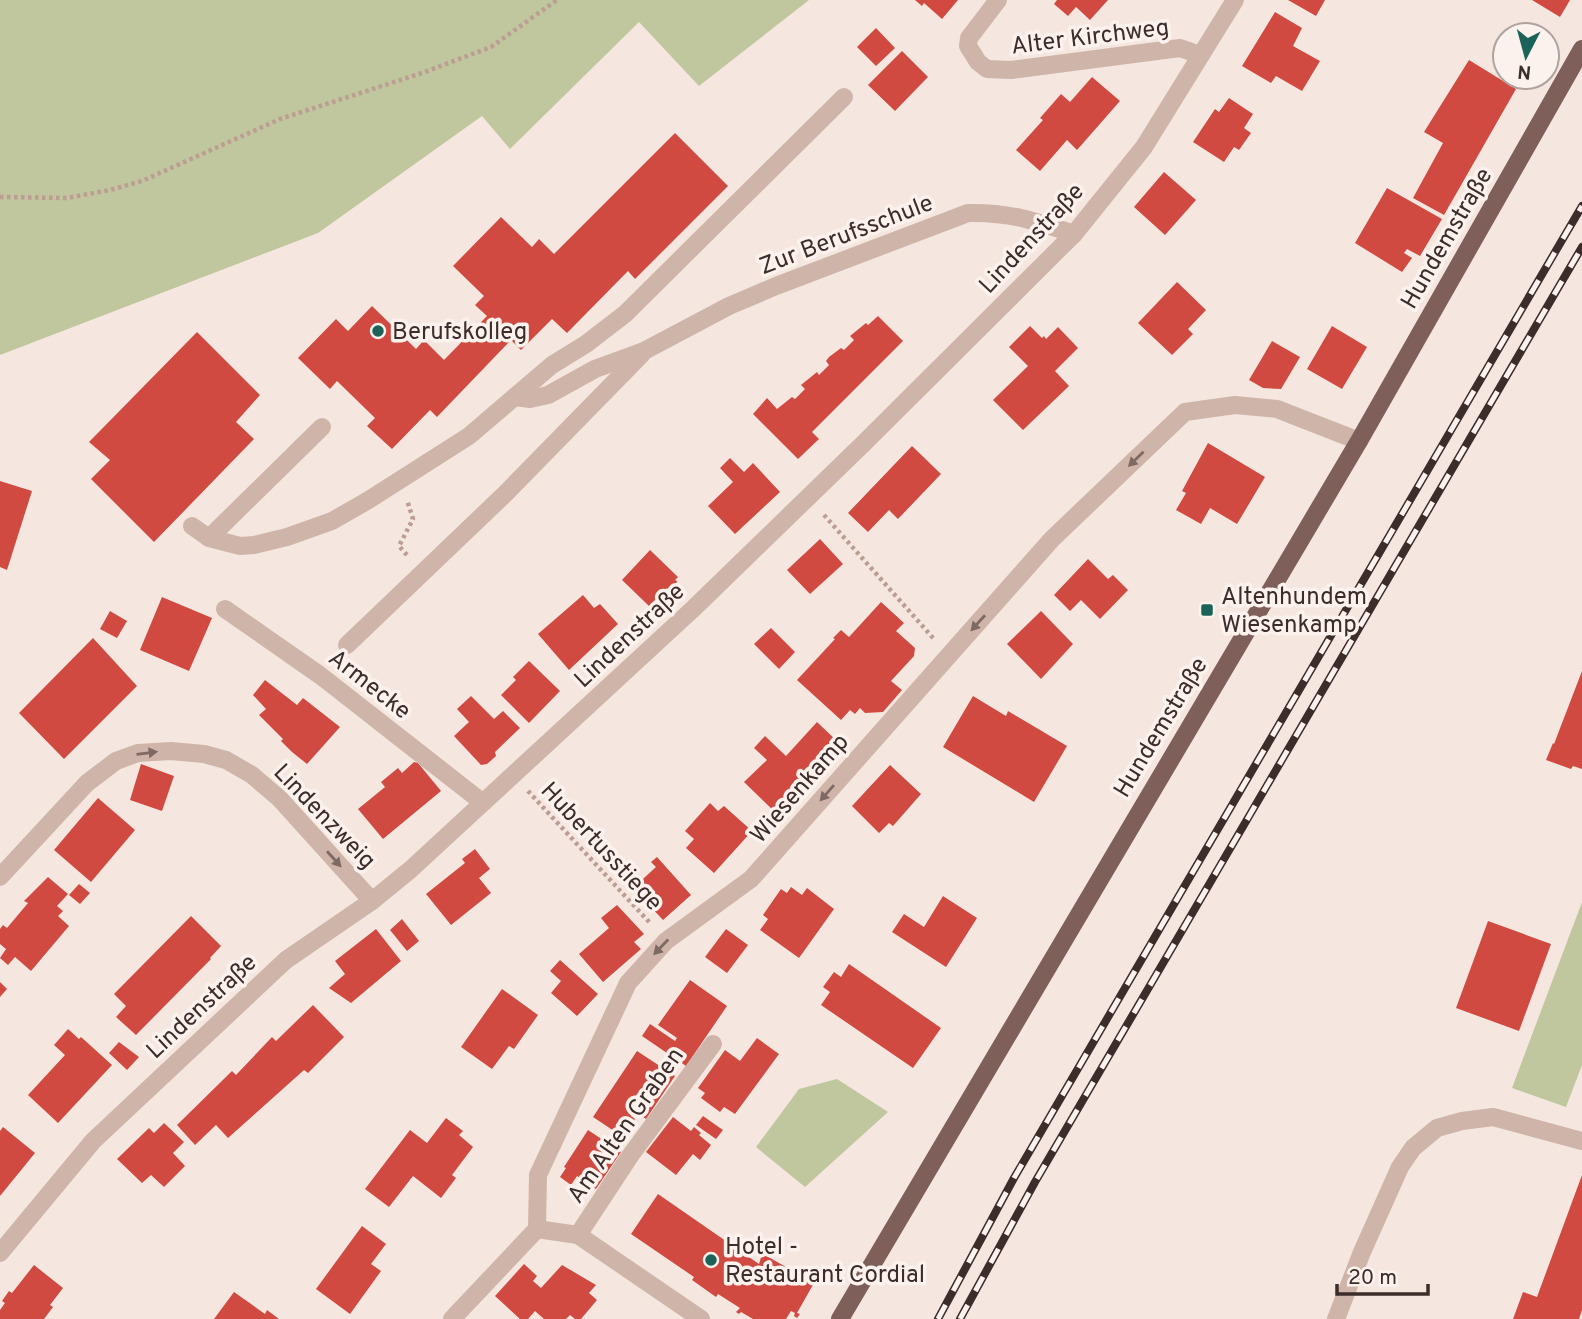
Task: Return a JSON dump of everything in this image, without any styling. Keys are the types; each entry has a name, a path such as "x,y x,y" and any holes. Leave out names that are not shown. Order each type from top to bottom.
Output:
{"main road":[{"name":"Hundemstraße","path":"840,1319 1359,442 1582,49"}],"street":[{"name":"Alter Kirchweg","path":"998,0 969,38 968,46 972,54 987,68 1011,71 1180,48 1200,55"},
{"name":"Lindenstraße","path":"0,1253 104,1131 286,960 372,901 410,870 694,608 1074,234 1144,147 1235,0"},
{"path":"192,526 209,538 240,546 308,531 332,521 401,481 470,436 552,365 586,344 625,314 844,97"},
{"name":"Zur Berufsschule","path":"514,397 530,399 548,395 595,369 644,351 729,306 968,213 1017,215 1074,234"},
{"name":"Zur Berufsschule","path":"347,645 602,397 644,351"},
{"name":"Wiesenkamp","path":"537,1229 538,1175 628,984 666,940 751,879 1052,539 1185,412 1236,405 1277,409 1359,442"},
{"path":"209,538 323,427"},
{"name":"Armecke","path":"225,609 321,676 482,802"},
{"name":"Lindenzweig","path":"0,877 87,783 116,761 138,753 171,751 204,754 226,760 252,775 280,799 372,901"},
{"name":"Am Alten Graben","path":"578,1235 630,1156 713,1044"},
{"path":"1336,1319 1400,1167 1413,1148 1437,1128 1493,1117 1582,1141"},
{"path":"452,1319 537,1229 578,1235 701,1319"}],"path":[{"path":"0,197 67,198 142,181 280,119 422,73 491,47 557,0"},
{"path":"401,481 413,519 399,546 423,574"},
{"path":"809,497 949,656"},
{"name":"Hubertusstiege","path":"513,775 666,940"}],"green space":[{"path":"0,0 809,0 699,86 639,22 510,149 482,116 318,233 0,355"},
{"path":"1582,902 1582,1065 1566,1107 1512,1088"},
{"path":"837,1079 888,1112 805,1187 756,1147 799,1089"}],"building":[{"path":"915,0 958,0 942,19 924,3 922,6"},
{"path":"1057,0 1108,0 1090,20 1076,7 1068,16 1054,4"},
{"path":"1288,0 1325,0 1316,16"},
{"path":"1532,0 1570,0 1560,17"},
{"path":"1275,12 1302,28 1293,46 1320,61 1302,91 1276,76 1271,83 1242,66"},
{"path":"876,28 895,48 876,66 857,47"},
{"path":"902,51 928,77 895,111 868,85"},
{"path":"1469,60 1491,74 1491,91 1515,91 1444,215 1413,198 1443,143 1424,132"},
{"path":"1092,77 1120,101 1077,150 1067,140 1040,171 1016,150 1043,120 1040,118 1061,94 1070,102"},
{"path":"1229,98 1253,114 1244,128 1251,133 1239,150 1234,147 1224,162 1193,142 1215,109 1219,112"},
{"path":"675,133 728,186 635,279 628,271 567,333 552,319 521,350 511,340 437,417 430,410 392,449 367,426 375,418 337,381 330,389 298,358 336,319 348,331 372,306 416,349 424,340 444,360 487,316 475,305 484,296 453,266 501,217 532,247 539,239 554,254"},
{"path":"1164,172 1196,200 1165,235 1134,207"},
{"path":"1387,188 1442,219 1420,256 1407,249 1404,253 1412,258 1402,272 1355,243"},
{"path":"1177,282 1206,310 1188,329 1193,334 1172,355 1138,323"},
{"path":"878,316 903,341 812,432 819,439 798,459 753,414 767,398 777,409 792,397 795,399 805,389 801,385 817,372 819,375 829,365 826,361 829,357 841,348 844,350 854,340 850,336"},
{"path":"1030,326 1046,339 1058,327 1078,348 1055,371 1069,386 1023,430 993,400 1028,366 1009,347"},
{"path":"1332,326 1367,347 1342,389 1307,369"},
{"path":"197,332 260,395 236,422 254,439 154,542 91,479 110,460 89,442"},
{"path":"1272,341 1300,357 1281,389 1263,388 1249,380"},
{"path":"1208,443 1265,477 1237,524 1210,508 1201,524 1176,510 1186,493 1182,491"},
{"path":"912,446 941,474 898,519 889,510 868,532 848,513"},
{"path":"730,458 744,472 753,463 780,492 735,534 708,506 733,482 720,468"},
{"path":"0,481 32,491 7,570 0,567"},
{"path":"820,539 843,564 810,594 787,570"},
{"path":"650,550 678,577 675,580 675,588 667,588 649,606 622,580"},
{"path":"1088,559 1108,579 1113,575 1128,590 1100,619 1081,600 1070,611 1054,595"},
{"path":"583,595 594,608 600,604 618,624 569,670 538,634"},
{"path":"162,597 212,618 189,671 140,650"},
{"path":"881,602 904,623 896,631 915,648 914,656 891,681 902,690 883,712 865,713 860,708 855,714 850,710 841,720 797,680 841,630 849,637"},
{"path":"110,611 127,621 117,638 100,629"},
{"path":"1041,611 1073,644 1041,679 1007,644"},
{"path":"771,628 795,652 779,669 754,644"},
{"path":"93,638 137,686 64,759 19,713"},
{"path":"529,661 560,691 529,723 501,695 516,680 513,677"},
{"path":"1582,671 1582,769 1573,766 1571,769 1546,760"},
{"path":"265,680 297,705 303,698 340,727 307,764 281,741 283,739 259,715 266,709 253,695"},
{"path":"471,696 494,719 503,711 520,728 495,752 496,756 487,764 481,765 454,736 469,722 457,709"},
{"path":"973,696 1006,716 1008,711 1067,746 1034,802 943,747"},
{"path":"817,722 838,742 777,814 744,782 767,760 754,748 765,736 786,756"},
{"path":"414,762 418,763 441,791 383,839 358,809 385,787 381,782 398,768 402,773"},
{"path":"141,764 174,776 162,811 130,800"},
{"path":"890,765 921,794 893,826 889,823 879,833 852,806"},
{"path":"98,798 135,830 91,882 54,850"},
{"path":"710,803 718,811 724,806 752,831 714,873 686,848 694,839 685,831"},
{"path":"475,849 490,869 479,878 491,893 451,925 426,894 465,863 462,859"},
{"path":"657,857 691,895 663,920 633,888 656,867 651,862"},
{"path":"48,877 68,894 57,906 63,911 58,916 69,926 31,971 15,957 8,965 0,958 6,949 0,944 0,929 3,925 7,928 28,903 24,901"},
{"path":"79,884 90,893 80,904 69,895"},
{"path":"791,887 802,895 807,888 834,909 799,958 760,930 768,919 763,915 781,889 787,893"},
{"path":"943,896 977,918 946,967 892,932 904,914 924,927"},
{"path":"617,905 644,934 634,942 641,949 603,982 579,954 609,928 601,918"},
{"path":"191,916 221,946 136,1035 116,1017 126,1006 114,994"},
{"path":"402,919 419,941 407,951 390,930"},
{"path":"1488,921 1551,944 1519,1031 1456,1008"},
{"path":"376,929 401,961 351,1003 329,988 345,974 335,961"},
{"path":"726,929 748,945 727,973 705,957"},
{"path":"560,960 598,994 577,1016 551,993 561,981 550,971"},
{"path":"849,964 941,1028 913,1068 821,1005 830,992 823,987 834,972 841,977"},
{"path":"690,980 727,1006 686,1066 642,1036 650,1024 675,1041 677,1038 658,1025"},
{"path":"0,982 7,989 0,997"},
{"path":"502,989 538,1015 514,1049 509,1046 492,1069 461,1047"},
{"path":"313,1005 344,1037 308,1073 304,1070 228,1138 216,1125 195,1145 177,1125 232,1071 236,1075 272,1037 276,1041"},
{"path":"68,1029 112,1065 58,1123 28,1095 65,1055 54,1045"},
{"path":"757,1038 779,1054 735,1114 724,1107 720,1112 701,1098 705,1093 698,1088 725,1050 740,1061"},
{"path":"119,1042 139,1057 127,1070 109,1053"},
{"path":"637,1051 675,1076 646,1119 635,1111 631,1116 635,1119 623,1137 593,1117"},
{"path":"703,1116 723,1130 716,1139 696,1125"},
{"path":"673,1117 691,1131 694,1127 711,1145 700,1160 693,1154 676,1175 646,1152"},
{"path":"446,1118 463,1131 459,1135 473,1147 452,1175 456,1178 441,1198 413,1176 389,1207 365,1189 410,1130 427,1143"},
{"path":"164,1123 184,1142 173,1153 185,1166 164,1187 151,1175 142,1183 117,1159 149,1128 154,1133"},
{"path":"3,1127 35,1153 0,1196 0,1131"},
{"path":"588,1130 621,1152 596,1189 577,1176 571,1185 560,1177"},
{"path":"1582,1175 1582,1310 1579,1319 1513,1319 1523,1292 1537,1297"},
{"name":"Hotel - Restaurant Cordial","path":"658,1194 759,1264 763,1251 765,1255 814,1283 797,1313 800,1314 797,1318 791,1311 786,1319 753,1319 741,1312 739,1314 736,1312 740,1308 718,1294 716,1297 692,1280 694,1277 631,1234"},
{"path":"362,1226 386,1244 371,1264 381,1271 350,1314 316,1289"},
{"path":"524,1264 537,1276 533,1281 541,1288 562,1265 596,1285 589,1293 597,1300 581,1319 570,1315 566,1319 544,1319 535,1311 528,1319 520,1319 495,1296"},
{"path":"34,1265 63,1288 50,1305 53,1307 44,1319 0,1319 0,1310 5,1303 2,1301 9,1291 12,1293"},
{"path":"234,1292 265,1314 267,1310 279,1319 214,1319"}],"railway":[{"path":"938,1319 1014,1178 1582,206"},
{"path":"960,1319 1035,1182 1582,247"}],"place":[{"name":"Berufskolleg","path":"378,331"},
{"name":"Altenhundem Wiesenkamp","path":"1207,610"},
{"name":"Hotel - Restaurant Cordial","path":"711,1260"}]}
